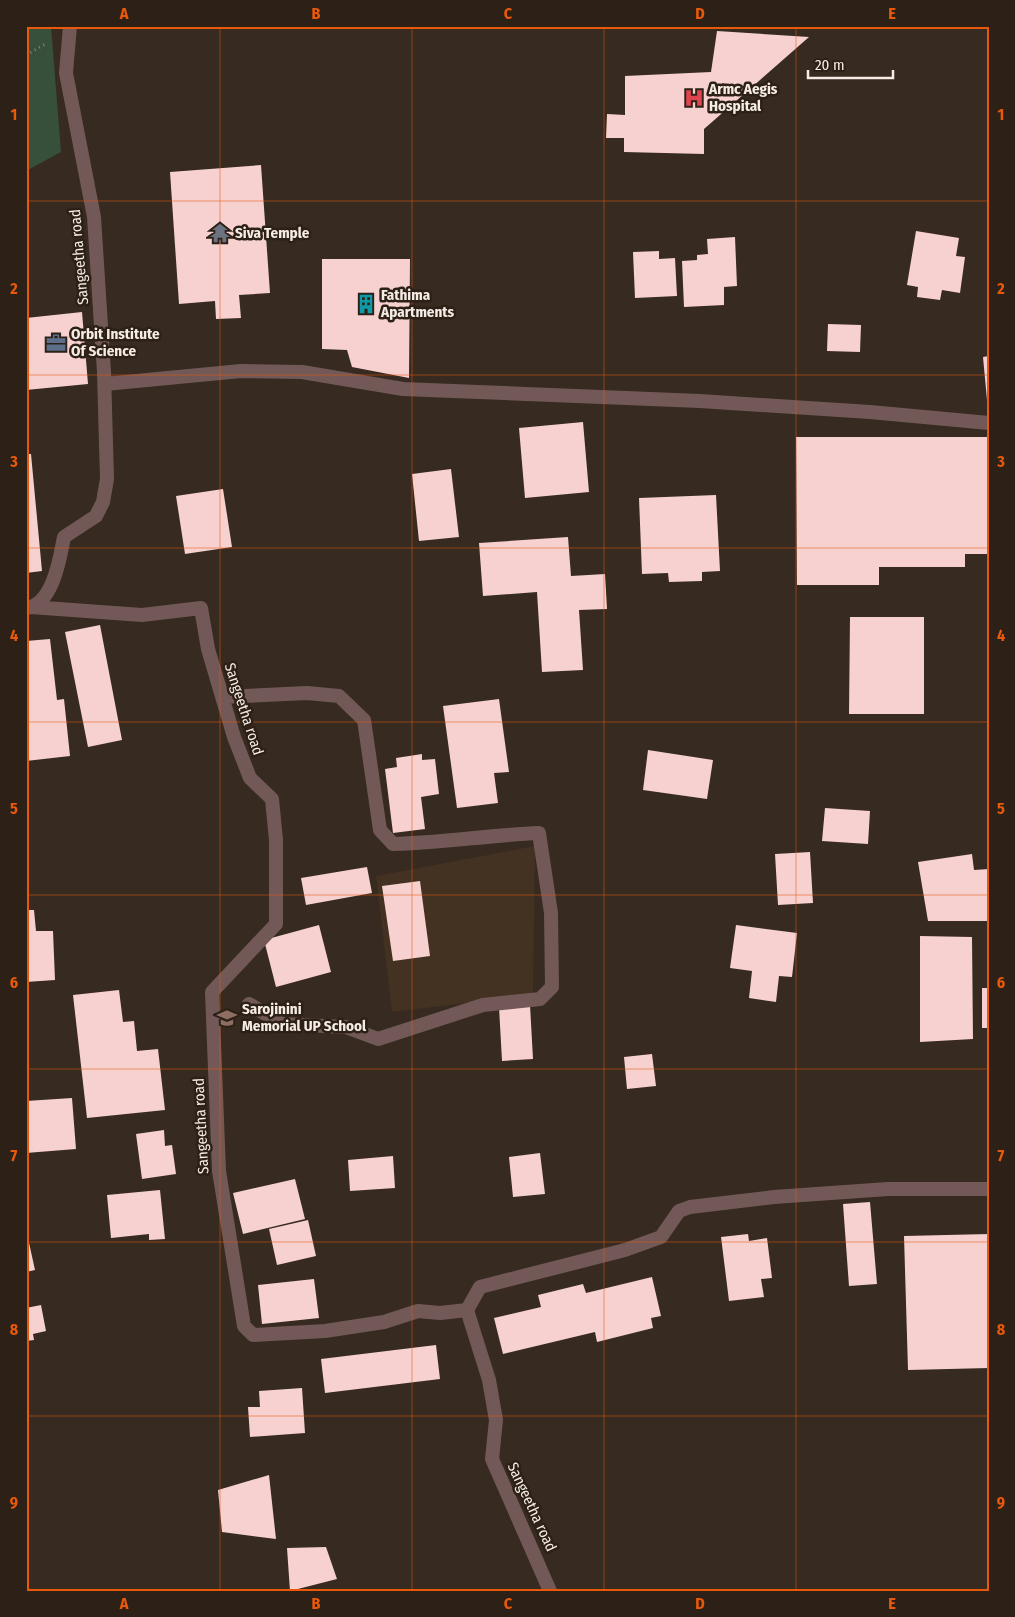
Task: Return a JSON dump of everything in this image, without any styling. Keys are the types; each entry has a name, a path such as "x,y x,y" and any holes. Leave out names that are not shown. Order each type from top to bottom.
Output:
{"street":[{"name":"Sangeetha road","path":"29,608 46,594 57,577 64,537 96,516 103,502 107,479 105,384 94,217 66,73 70,26"},
{"path":"105,384 241,371 302,372 403,389 700,401 870,412 989,424"},
{"name":"Sangeetha road","path":"29,608 142,615 201,608 208,650 234,737 250,778 272,799 276,840 276,924 212,992 219,1171 244,1326 253,1335 325,1331 384,1322 418,1311 440,1313 467,1310 489,1380 496,1420 492,1459 550,1591"},
{"path":"222,697 307,693 339,696 364,720 380,830 393,844 438,843 496,835 539,833 551,912 552,987 540,999 483,1005 378,1039 346,1027 282,1024 249,1004"},
{"path":"467,1310 480,1287 625,1250 661,1237 679,1211 690,1207 774,1197 888,1189 989,1189"}],"shaded area":[{"path":"535,846 533,995 392,1012 376,876"}],"green space":[{"path":"26,26 51,26 61,152 26,171"}],"building":[{"path":"717,31 809,37 704,129 704,154 624,152 624,138 606,138 607,114 625,115 625,76 711,72"},
{"name":"Siva Temple","path":"261,165 270,293 239,295 241,318 216,319 215,301 179,304 170,172"},
{"path":"916,231 959,238 956,256 965,257 960,293 942,290 940,300 917,297 918,287 907,285"},
{"path":"735,237 737,286 724,287 724,305 684,307 682,261 697,260 697,255 708,254 707,239"},
{"path":"659,251 659,259 675,258 677,296 635,298 633,252"},
{"name":"Fathima Apartments","path":"322,259 410,259 409,378 352,367 347,350 322,349"},
{"name":"Orbit Institute Of Science","path":"82,312 88,384 26,390 26,318"},
{"path":"828,324 861,325 860,352 827,351"},
{"path":"989,356 989,400 987,400 983,357"},
{"path":"583,422 589,492 525,498 519,428"},
{"path":"796,437 989,437 989,554 965,554 965,567 879,567 879,585 797,585"},
{"path":"26,454 31,454 42,571 26,573"},
{"path":"451,469 459,537 419,541 412,474"},
{"path":"223,489 232,547 185,554 176,496"},
{"path":"716,495 720,571 702,572 702,581 669,582 668,573 642,574 639,498"},
{"path":"568,537 571,576 605,574 607,609 579,610 583,670 542,672 537,592 483,596 479,543"},
{"path":"850,617 924,617 924,714 849,714"},
{"path":"100,625 122,740 88,747 65,632"},
{"path":"50,639 57,700 64,699 70,756 26,761 26,641"},
{"path":"499,699 509,772 494,773 498,803 457,808 443,706"},
{"path":"648,750 713,760 707,799 643,790"},
{"path":"422,754 422,760 435,759 439,794 421,797 425,829 393,833 385,769 397,767 396,758"},
{"path":"825,808 870,811 868,844 822,841"},
{"path":"810,852 813,903 778,905 775,854"},
{"path":"972,854 974,870 989,869 989,921 928,921 918,862"},
{"path":"367,867 372,893 306,905 301,878"},
{"path":"420,881 430,956 393,961 382,886"},
{"path":"26,910 34,910 36,931 53,931 55,980 26,982"},
{"path":"319,925 331,972 276,987 264,940"},
{"path":"736,925 797,933 792,977 779,976 776,1002 749,998 752,971 730,968"},
{"path":"920,936 972,937 973,1039 920,1042"},
{"path":"982,988 989,988 989,1028 982,1028"},
{"path":"119,990 123,1022 134,1021 137,1051 158,1049 165,1110 87,1118 73,995"},
{"path":"530,1005 533,1059 502,1061 499,1007"},
{"path":"652,1054 656,1086 627,1089 624,1057"},
{"path":"72,1098 76,1149 26,1153 26,1101"},
{"path":"164,1130 165,1146 172,1145 176,1174 142,1179 136,1134"},
{"path":"540,1153 545,1194 513,1197 509,1157"},
{"path":"393,1156 395,1188 350,1191 348,1160"},
{"path":"295,1179 305,1219 243,1234 233,1193"},
{"path":"160,1190 165,1239 149,1240 149,1234 111,1238 107,1195"},
{"path":"870,1202 877,1284 849,1286 843,1204"},
{"path":"308,1220 316,1256 277,1265 269,1229"},
{"path":"26,1229 35,1270 26,1272"},
{"path":"748,1234 749,1241 767,1238 772,1278 761,1279 764,1297 729,1301 721,1237"},
{"path":"989,1234 989,1368 908,1370 904,1236"},
{"path":"652,1277 661,1316 651,1318 653,1328 597,1342 595,1332 503,1354 494,1318 541,1307 538,1295 583,1284 586,1293"},
{"path":"314,1279 319,1318 262,1324 258,1285"},
{"path":"41,1305 46,1331 33,1334 34,1340 26,1341 26,1308"},
{"path":"436,1345 440,1379 325,1393 321,1359"},
{"path":"302,1388 305,1433 250,1437 248,1407 260,1407 259,1391"},
{"path":"269,1475 276,1539 222,1532 218,1490"},
{"path":"326,1547 337,1579 290,1591 287,1548"}],"place":[{"name":"Armc Aegis Hospital","path":"694,98"},
{"name":"Siva Temple","path":"220,233"},
{"name":"Fathima Apartments","path":"366,304"},
{"name":"Orbit Institute Of Science","path":"56,343"},
{"name":"Sarojinini Memorial UP School","path":"227,1018"}]}
